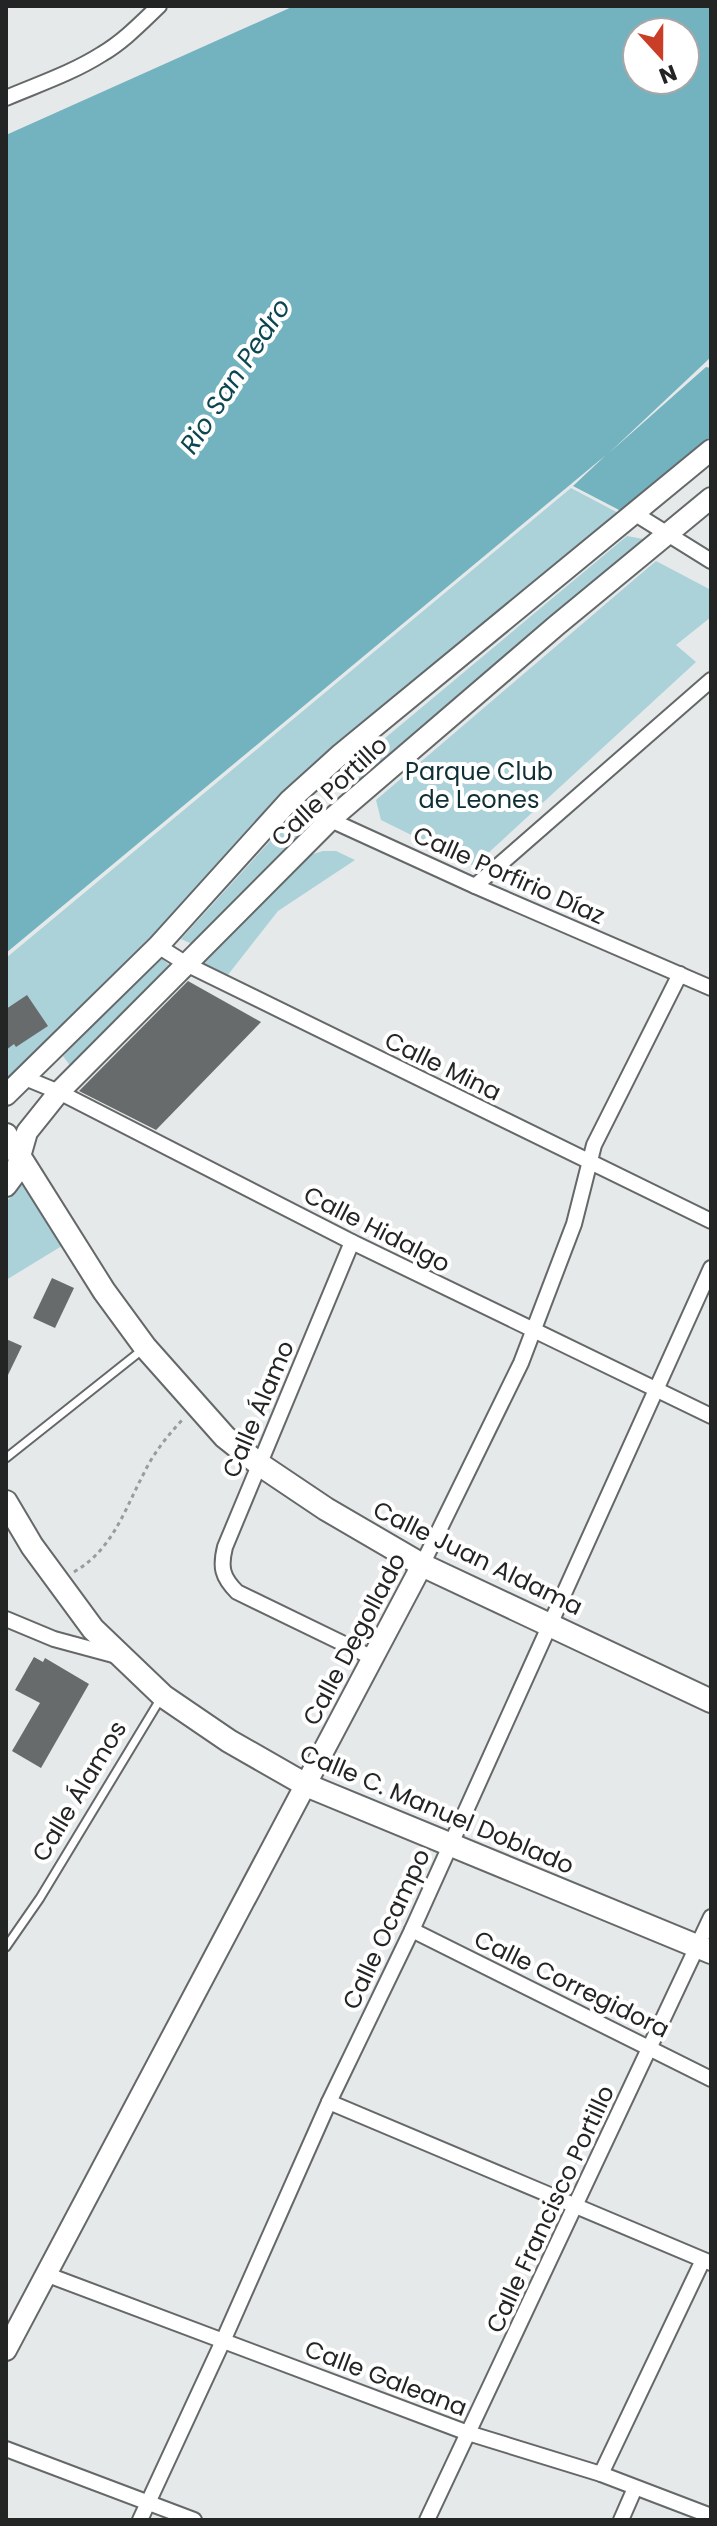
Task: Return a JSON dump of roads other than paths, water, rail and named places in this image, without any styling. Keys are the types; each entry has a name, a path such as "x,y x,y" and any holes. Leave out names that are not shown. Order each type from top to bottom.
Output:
{"main road":[{"name":"Calle Juan Aldama","path":"6,1135 104,1291 145,1347 225,1437 326,1509 422,1565 711,1701"},
{"name":"Calle C. Manuel Doblado","path":"6,1502 32,1546 93,1629 163,1696 229,1741 306,1785 704,1949"}],"street":[{"path":"6,98 74,70 104,53 130,34 159,6"},
{"name":"Calle Portillo","path":"6,1095 158,946 289,801 341,754 711,450"},
{"name":"Calle Portillo","path":"6,1186 15,1174 27,1132 59,1092 331,819 711,498"},
{"path":"634,513 711,561"},
{"path":"475,886 711,680"},
{"name":"Calle Porfirio Díaz","path":"289,801 711,988"},
{"name":"Calle Mina","path":"158,946 188,965 711,1221"},
{"name":"Calle Degollado","path":"6,2350 422,1565 508,1391 534,1332 582,1201 589,1162 600,1132 680,974"},
{"name":"Calle Hidalgo","path":"25,1078 59,1092 534,1332 711,1416"},
{"name":"Calle Álamo","path":"352,1242 225,1547 221,1564 222,1573 237,1592 373,1658"},
{"name":"Calle Ocampo","path":"140,2520 329,2102 412,1930 711,1268"},
{"path":"6,1619 54,1639 121,1657"},
{"name":"Calle Francisco Portillo","path":"427,2520 651,2048 704,1949 711,1917"},
{"name":"Calle Corregidora","path":"412,1930 711,2079"},
{"path":"329,2102 707,2262 601,2474"},
{"name":"Calle Galeana","path":"48,2275 468,2433 601,2474 711,2516"},
{"path":"6,2449 194,2520"},
{"path":"621,2520 635,2488"}],"lane":[{"path":"6,1458 145,1347"},
{"name":"Calle Álamos","path":"6,1947 40,1898 163,1696"}],"water":[{"name":"Rio San Pedro","path":"294,6 711,6 711,357 609,453 706,367 711,368 711,436 621,511 573,486 606,455 6,953 6,135"}],"park label":[{"name":"Parque Club de Leones","path":"479,785"}]}
